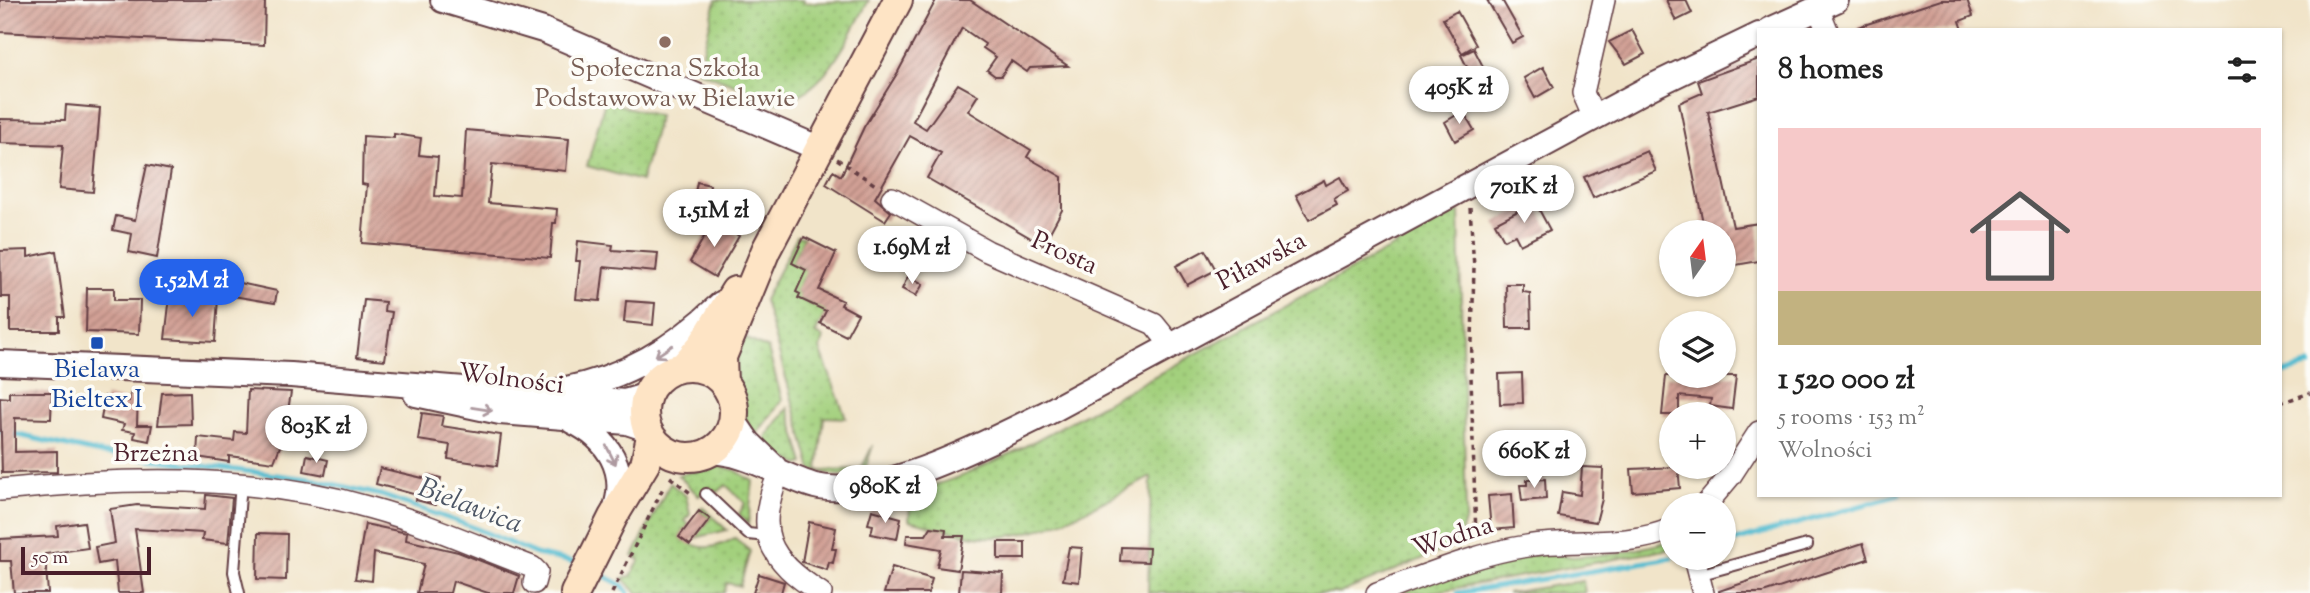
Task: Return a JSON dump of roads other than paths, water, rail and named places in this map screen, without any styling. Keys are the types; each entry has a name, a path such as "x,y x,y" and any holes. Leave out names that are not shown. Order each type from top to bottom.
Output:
{"main road":[{"path":"609,562 613,517 645,464 650,433 644,412 648,395 660,377 683,367 702,345 734,291 766,250 828,154 898,0"},
{"path":"592,591 665,469 687,462 727,435 733,419 732,400 723,383 722,357 766,250"},
{"path":"683,367 702,369 723,383"},
{"path":"650,433 665,449 687,462"}],"street":[{"path":"443,0 543,30 828,154"},
{"path":"1594,118 1583,93 1604,0"},
{"path":"1777,28 1827,13"},
{"name":"Piławska","path":"687,462 727,453 780,471 808,484 834,489 868,485 892,478 1003,434 1699,61 1757,36"},
{"name":"Prosta","path":"892,198 987,251 1154,324 1162,330 1171,345"},
{"path":"537,393 602,379 648,361 690,332 734,291"},
{"name":"Wolności","path":"0,363 183,369 537,393 625,402 648,395"},
{"name":"Wolności","path":"368,382 481,409 627,422 650,433"},
{"path":"562,417 597,435 612,456 620,483 613,517"},
{"name":"Piławska","path":"733,419 748,442 780,471"},
{"path":"1716,493 1757,435"},
{"path":"780,471 765,510 767,536 780,560 821,593"},
{"name":"Brzeżna","path":"0,490 126,480 241,483 351,502 418,523 531,567 537,572 534,583"},
{"name":"Wodna","path":"1377,593 1476,557 1556,541 1640,538 1659,532"}],"lane":[{"path":"239,593 234,572 241,483"},
{"path":"706,494 748,534 767,536"},
{"path":"1697,573 1807,545"}],"waterway":[{"name":"Bielawica","path":"2282,373 2310,365"},
{"name":"Bielawica","path":"0,431 100,453 310,479 381,495 470,526 536,554 581,564"},
{"name":"Bielawica","path":"1736,541 1892,497"},
{"name":"Bielawica","path":"1458,593 1659,560"},
{"name":"Bielawica","path":"596,572 622,585 628,593"}],"place":[{"name":"Społeczna Szkoła Podstawowa w Bielawie","path":"665,42"},
{"name":"Bielawa Bieltex I","path":"97,343"}]}
